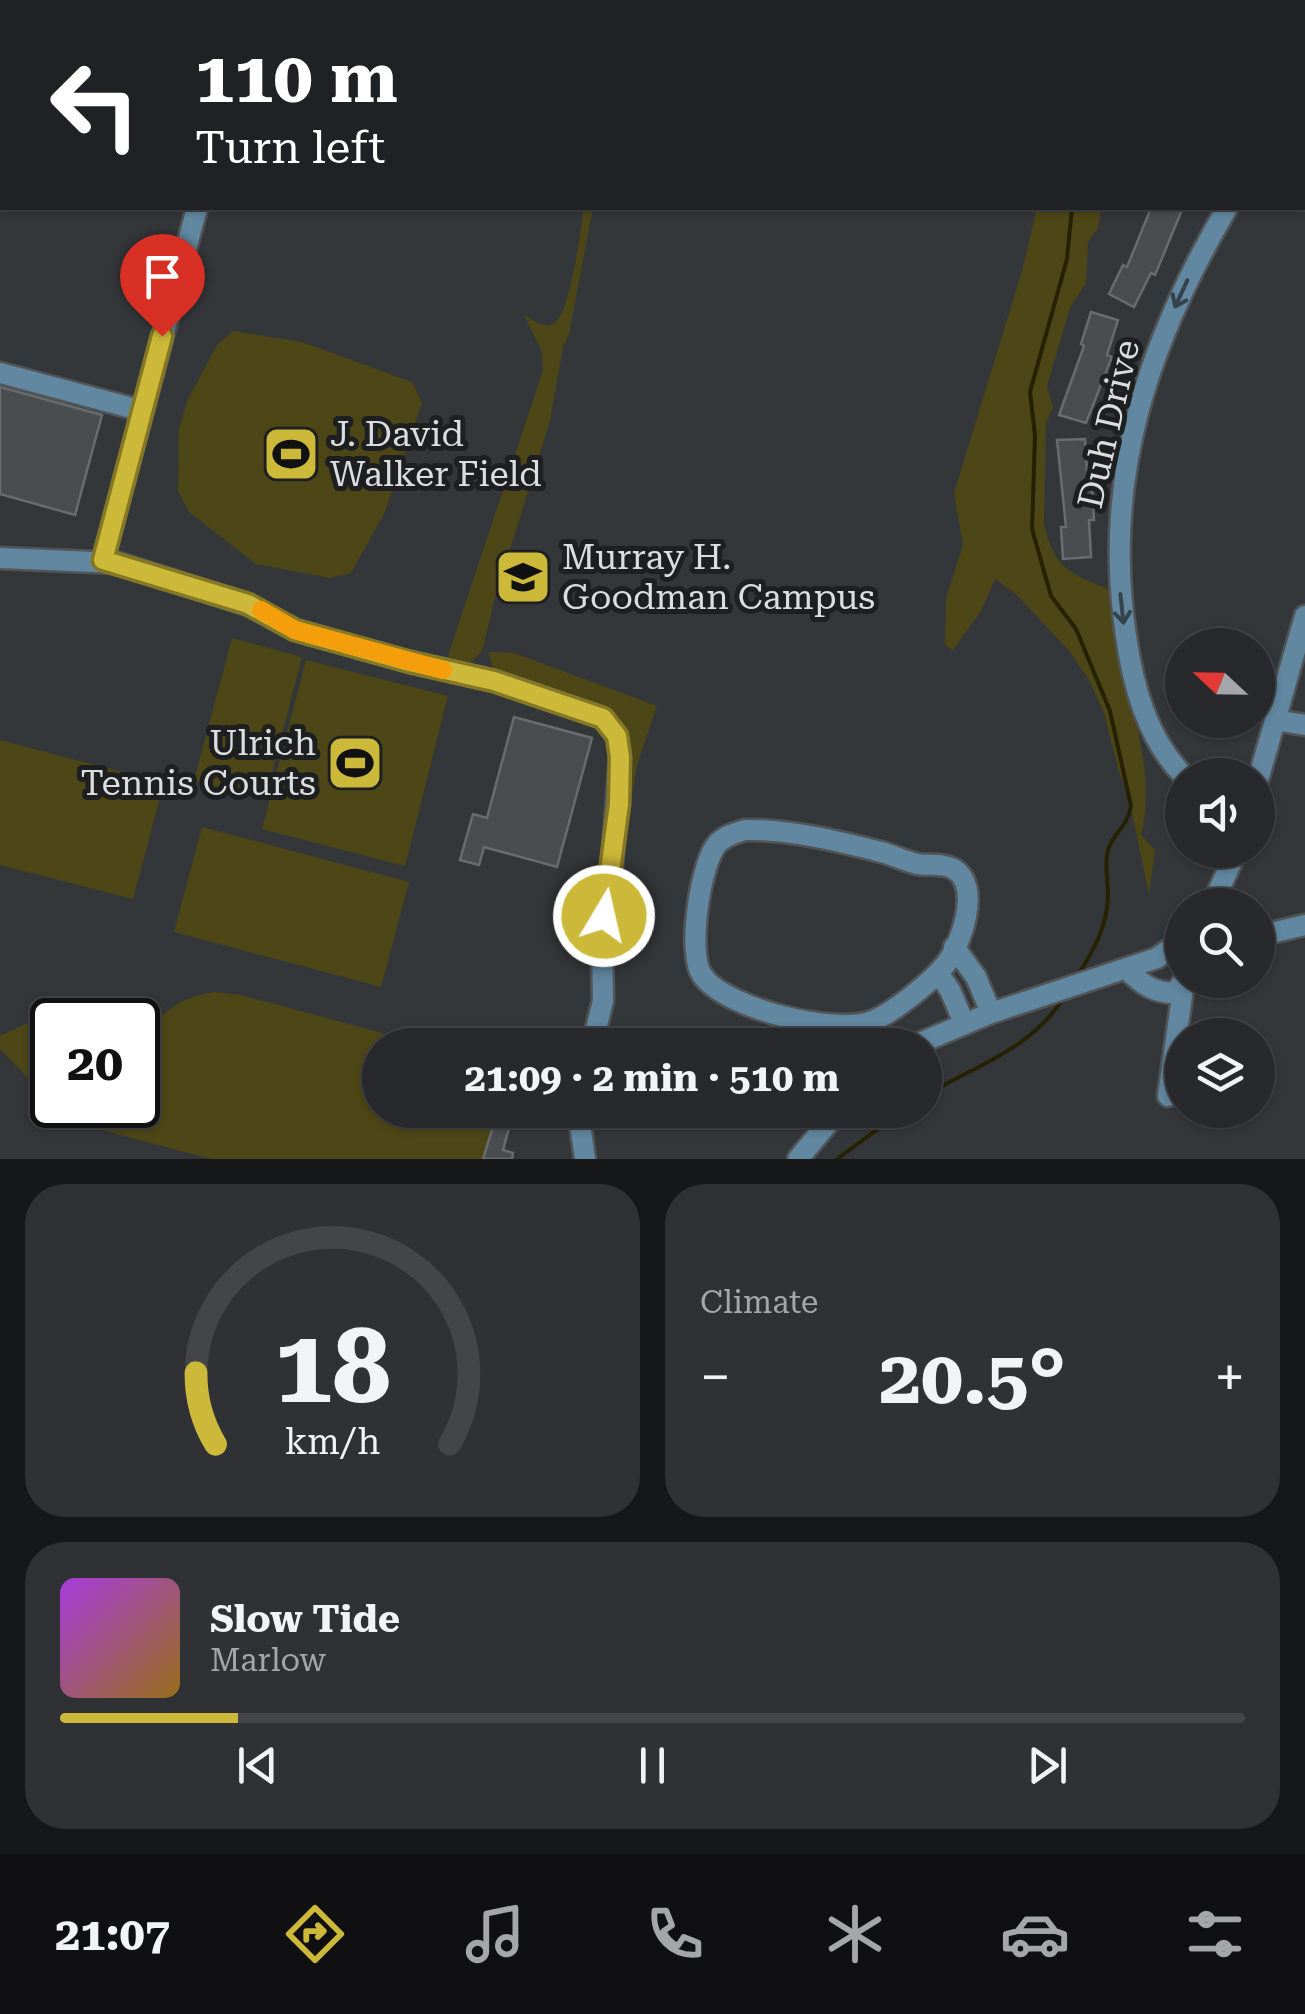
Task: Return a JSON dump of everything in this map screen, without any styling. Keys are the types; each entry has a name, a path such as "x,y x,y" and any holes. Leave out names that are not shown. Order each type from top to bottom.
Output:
{"street":[{"path":"103,560 196,210"},
{"name":"Duh Drive","path":"1169,758 1141,704 1122,607 1118,531 1127,459 1155,355 1193,268 1226,210"},
{"path":"0,373 142,412"},
{"path":"0,558 103,560 248,604 295,630 494,681 596,715 612,727 620,757 619,804 602,938 603,1001 596,1028"},
{"path":"1305,616 1275,720 1305,726"},
{"path":"762,830 865,848 915,864 956,870 968,882 970,898 949,961 938,973 887,1013 848,1026 731,1000 702,976 696,964 697,920 711,853 730,835 762,830"},
{"path":"1275,932 1305,925"},
{"path":"954,948 976,977 992,1013"},
{"path":"1157,958 1165,952"},
{"path":"942,1033 1046,994 1165,956"},
{"path":"1126,969 1143,985 1165,993"},
{"path":"938,973 964,1024"},
{"path":"580,1128 584,1159"},
{"path":"798,1159 824,1128"}],"shaded area":[{"path":"584,210 593,210 550,421 482,651 468,666 445,665 543,370 542,352 524,314 538,323 553,324 565,306"},
{"path":"1037,210 1101,210 1098,228 1088,242 1086,283 1070,308 1047,386 1053,407 1046,423 1044,524 1053,551 1066,568 1111,590 1120,666 1143,757 1146,805 1141,835 1155,850 1149,895 1128,794 1104,713 1088,678 1069,651 1016,594 995,579 981,611 953,650 945,645 946,598 963,545 954,493 1022,271"},
{"name":"J. David Walker Field","path":"233,331 302,342 412,382 422,403 385,512 351,573 330,578 256,564 189,512 178,491 179,429 187,401 217,345"},
{"path":"232,638 302,657 265,800 194,781"},
{"path":"488,652 514,653 657,706 637,765 631,802 620,793 626,740 504,677 494,670"},
{"name":"Ulrich Tennis Courts","path":"306,660 448,696 405,866 262,829"},
{"path":"0,740 164,783 133,899 0,865"},
{"path":"202,827 409,882 381,987 174,932"},
{"path":"214,992 241,995 364,1028 362,1128 492,1128 483,1159 211,1159 95,1128 160,1128 160,1018 191,998"},
{"path":"30,1022 30,1080 0,1049 0,1036"}],"building":[{"path":"1150,210 1182,210 1155,275 1151,273 1134,307 1109,294 1123,265 1127,267"},
{"path":"1091,312 1118,320 1107,355 1112,357 1086,423 1059,415 1084,346 1081,344"},
{"path":"0,387 102,415 75,515 0,494"},
{"path":"1085,439 1094,520 1089,520 1091,557 1063,559 1061,527 1066,527 1057,440"},
{"path":"514,717 592,738 557,867 484,847 479,865 460,860 473,814 487,818"},
{"path":"493,1128 509,1128 503,1150 513,1153 512,1159 483,1159"}],"waterway":[{"path":"1072,210 1067,259 1030,392 1035,435 1032,529 1051,596 1076,629 1110,711 1131,806 1108,849 1103,927 1078,975"},
{"path":"942,1087 1019,1043 1051,1015 1065,996"},
{"path":"837,1159 879,1128"}],"slow traffic":[{"path":"261,610 295,630 443,670"}],"place":[{"name":"J. David Walker Field","path":"291,454"},
{"name":"Murray H. Goodman Campus","path":"523,577"},
{"name":"Ulrich Tennis Courts","path":"355,763"}],"route":[{"path":"162,336 103,560 248,604 295,630 494,681 603,718 617,736 620,757 619,804 604,916"}]}
